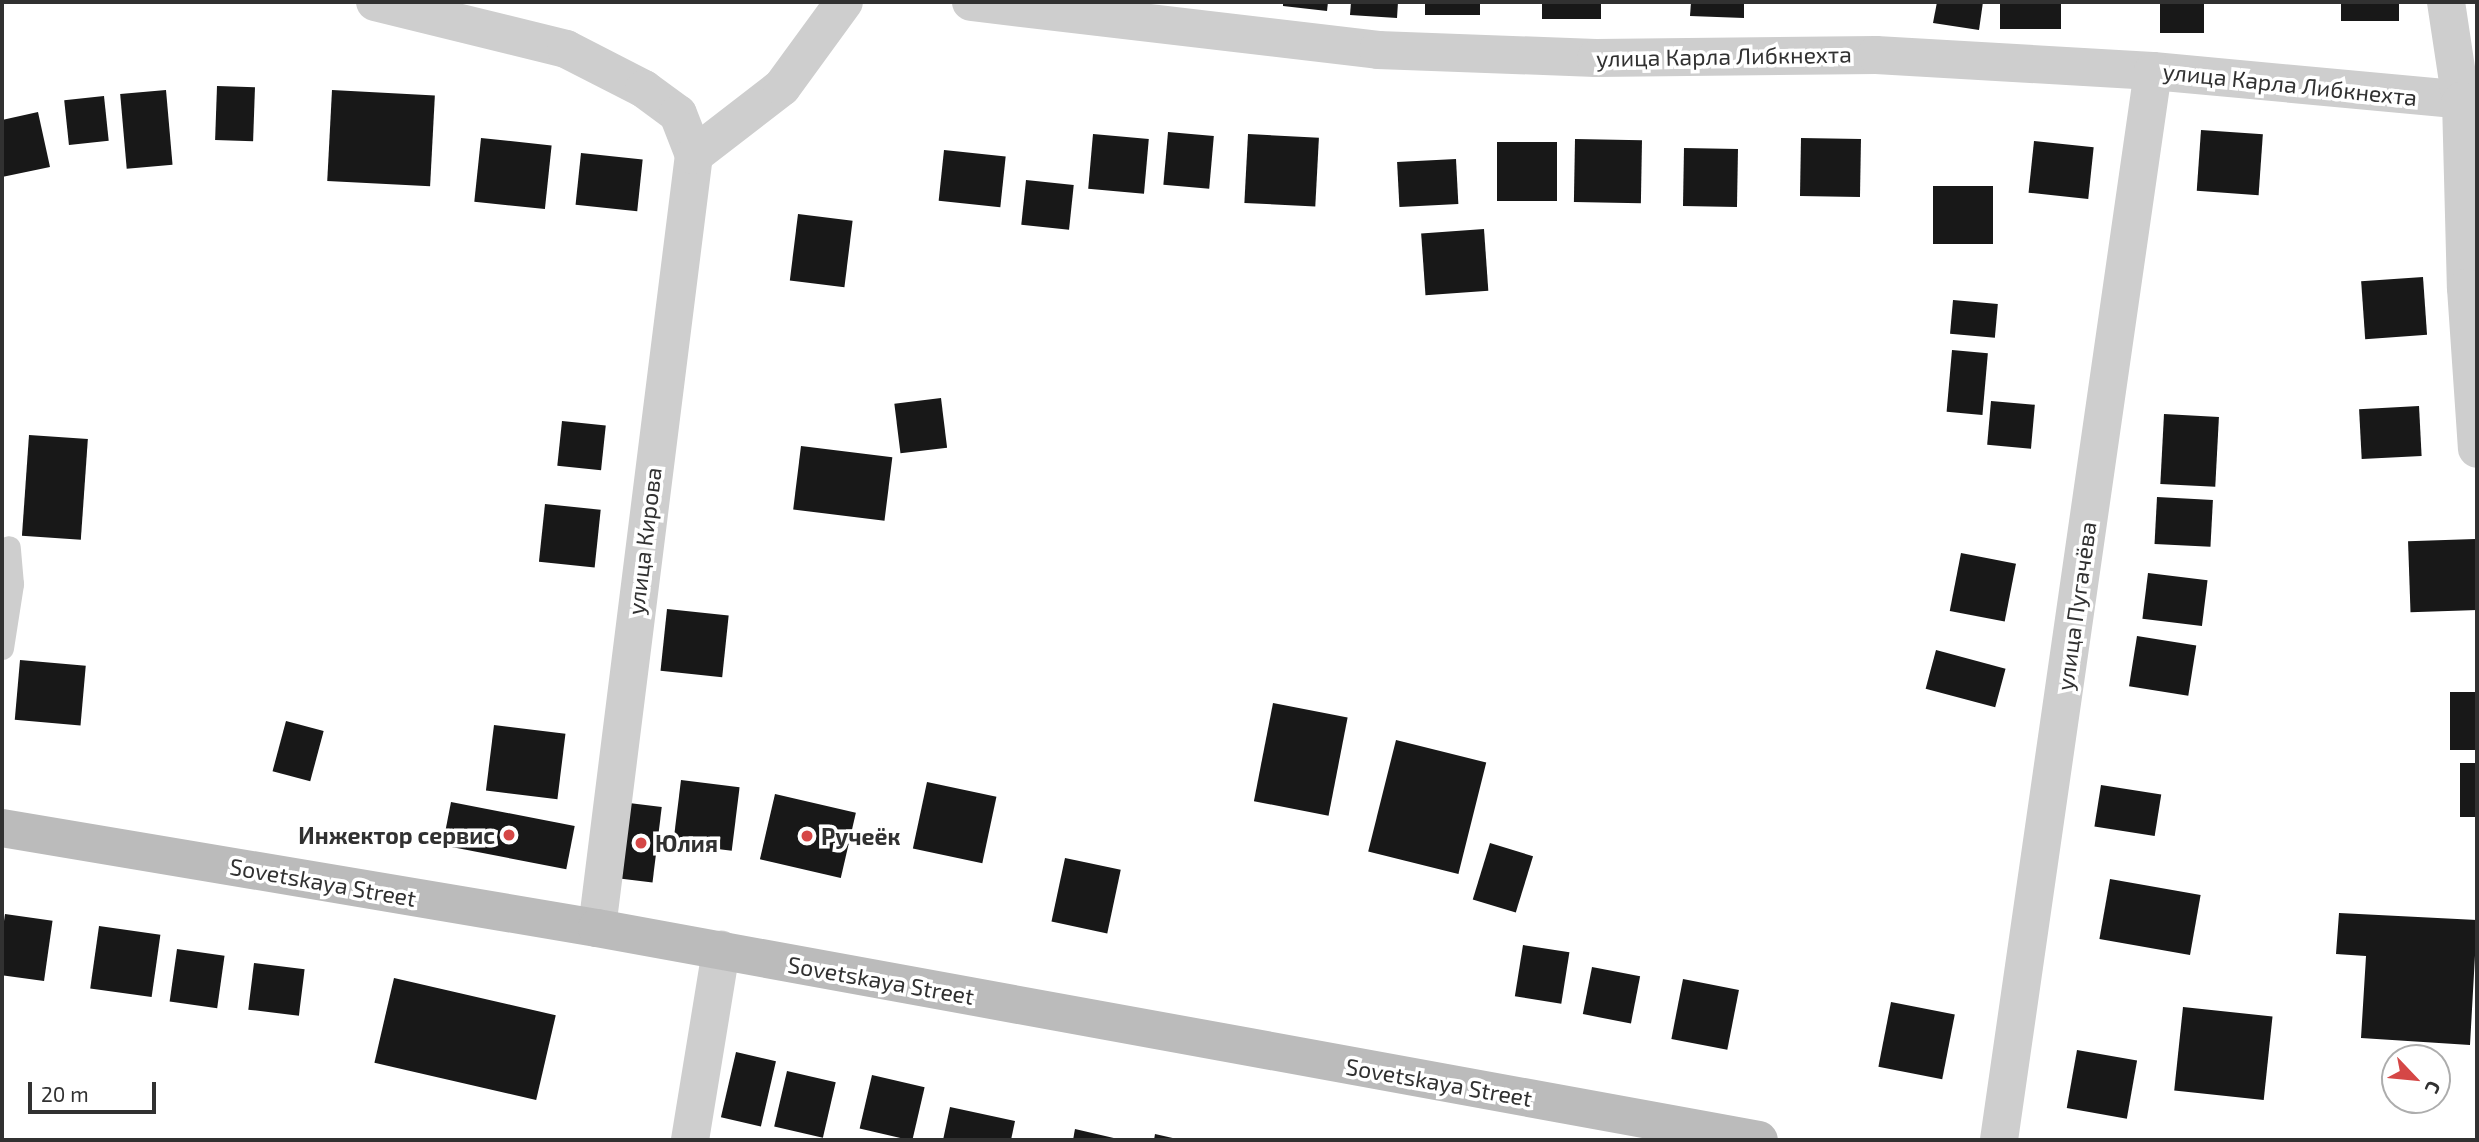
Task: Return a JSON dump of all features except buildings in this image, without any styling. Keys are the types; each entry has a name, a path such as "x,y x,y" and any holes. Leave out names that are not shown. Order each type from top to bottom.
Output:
{"main road":[{"name":"Sovetskaya Street","path":"2,828 597,928 1759,1140"}],"street":[{"name":"улица Кирова","path":"375,2 566,49 644,89 678,114 694,155 597,928"},
{"path":"694,155 782,87 845,2"},
{"name":"улица Карла Либкнехта","path":"971,2 1378,50 1596,58 1876,55 2152,71 2469,101"},
{"path":"2446,2 2469,101 2466,288 2477,449"},
{"name":"улица Пугачёва","path":"1999,1140 2152,71"},
{"path":"690,1140 720,950"}],"lane":[{"path":"2,648 12,584 9,547"}],"place":[{"name":"Инжектор сервис","path":"509,835"},
{"name":"Ручеёк","path":"807,836"},
{"name":"Юлия","path":"641,843"}]}
